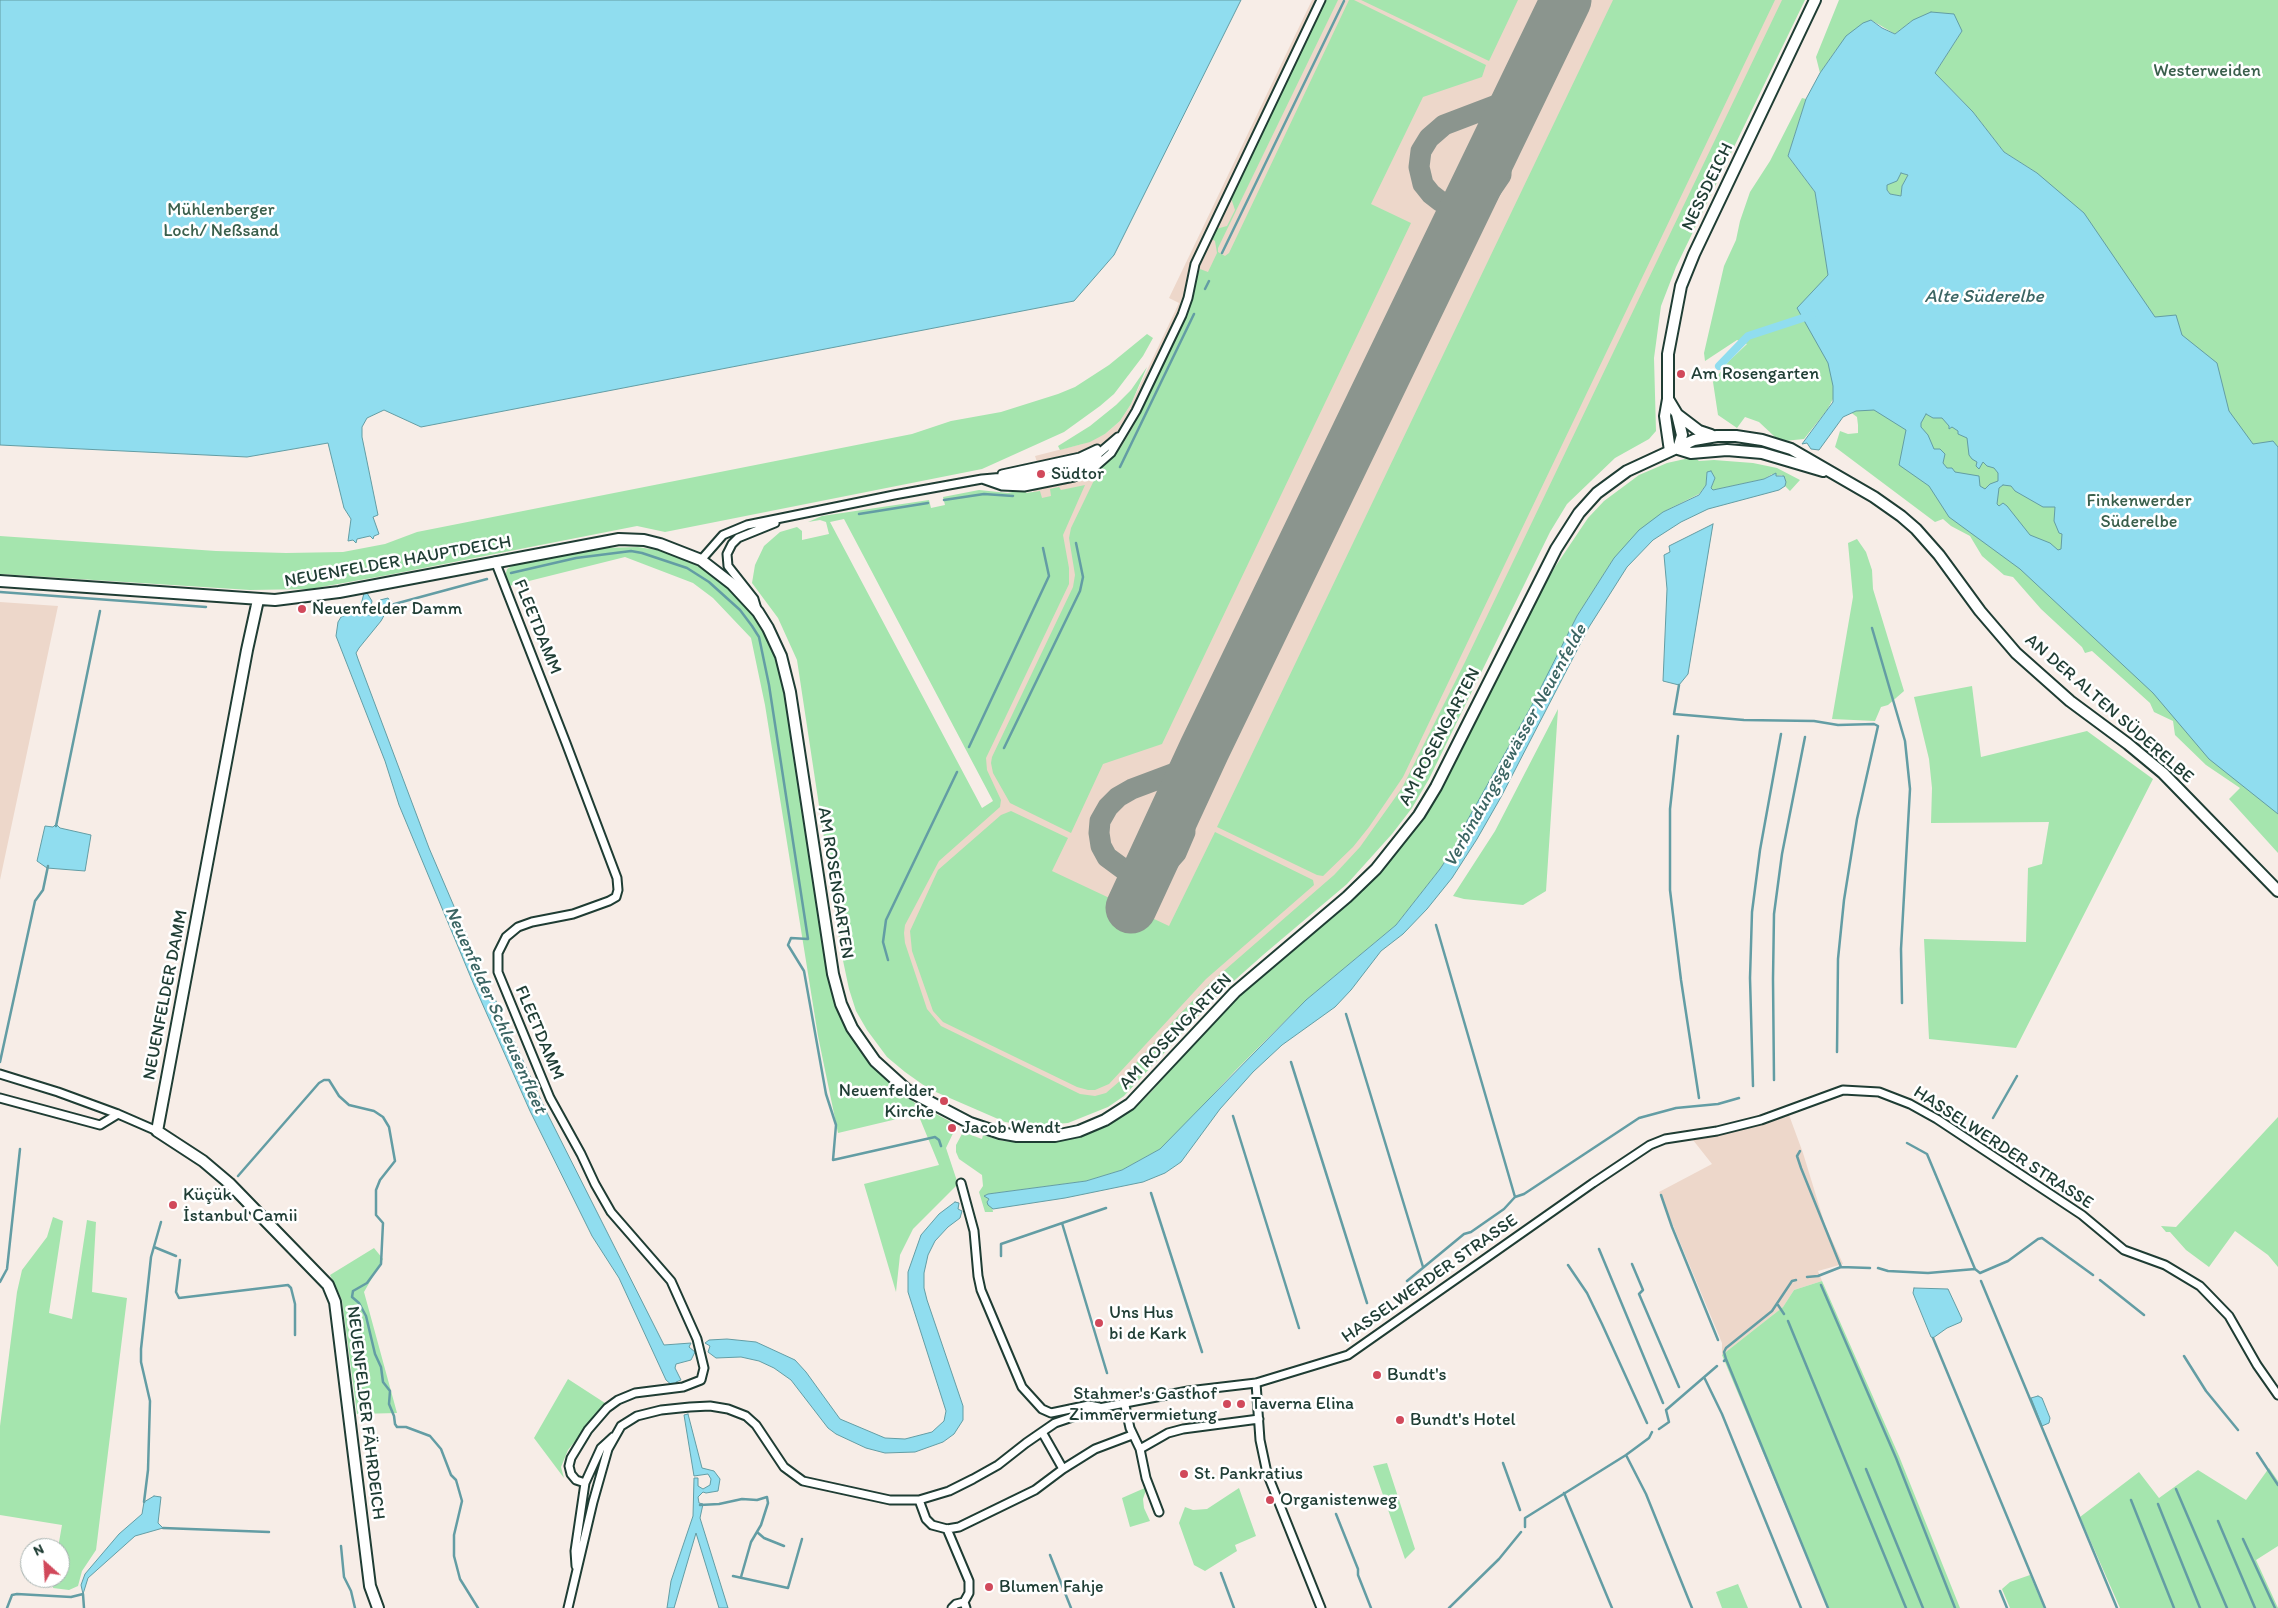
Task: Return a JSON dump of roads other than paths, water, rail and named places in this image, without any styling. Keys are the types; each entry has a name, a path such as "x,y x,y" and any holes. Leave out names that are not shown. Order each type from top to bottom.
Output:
{"main road":[{"name":"NESSDEICH","path":"1674,450 1665,416 1668,398 1670,336 1679,292 1686,270 1815,0"},
{"name":"NESSDEICH","path":"1668,398 1677,414 1682,435 1674,450"},
{"path":"1677,414 1706,435 1717,436"},
{"name":"AN DER ALTEN SÜDERELBE","path":"1674,450 1694,440 1717,436 1747,437 1791,448 1815,461 1831,474 1879,501 1916,529 1940,555 1980,611 2016,653 2070,701 2118,736 2163,774 2278,891"},
{"name":"AN DER ALTEN SÜDERELBE","path":"1674,450 1691,453 1728,450 1762,453 1781,457 1831,474"},
{"name":"AM ROSENGARTEN","path":"592,543 644,540 670,547 701,560 732,584 758,612 777,645 787,674 832,974 841,1004 852,1028 865,1049 892,1078 907,1090 970,1122 1000,1133 1029,1137 1067,1134 1096,1124 1130,1104 1235,992 1338,905 1376,869 1409,829 1436,787 1518,622 1571,524 1597,493 1618,477 1637,465 1674,450"},
{"name":"NEUENFELDER HAUPTDEICH","path":"0,581 258,600 297,598 339,592 592,543"},
{"name":"NEUENFELDER DAMM","path":"157,1131 245,660 258,600"},
{"name":"NEUENFELDER FÄHRDEICH","path":"157,1131 203,1161 229,1182 328,1285 335,1302 370,1586 378,1608"}],"street":[{"path":"982,479 1002,486 1024,487 1074,477 1094,468 1117,445 1185,308 1195,264 1321,0"},
{"path":"701,560 716,540 730,531 754,523 982,479 1080,457 1102,446 1126,428"},
{"path":"758,612 754,599 728,566 729,550 738,538 796,515"},
{"name":"FLEETDAMM","path":"495,561 617,878 618,890 616,897 609,901 572,914 532,922 518,927 506,937 498,953 498,972 550,1098 581,1154 594,1184 611,1212 647,1251 671,1281 697,1339 704,1368 701,1380 683,1388 635,1393 623,1397 607,1408 588,1430 571,1458 569,1466 571,1474 576,1480 585,1483"},
{"name":"NEUENFELDER FÄHRDEICH","path":"0,1074 58,1092 118,1114 157,1131"},
{"name":"HASSELWERDER STRASSE","path":"568,1608 599,1480 614,1437 624,1423 652,1412 710,1406 728,1409 746,1416 756,1425 784,1467 803,1481 890,1500 919,1500 949,1491 998,1465 1055,1423 1099,1408 1188,1391 1256,1384 1348,1355 1592,1183 1650,1145 1665,1139 1744,1125 1832,1093 1860,1089 1891,1096 1936,1119 2082,1215 2124,1250 2165,1265 2200,1286 2229,1316 2257,1365 2278,1395"},
{"path":"0,1098 100,1126 118,1114"},
{"path":"961,1183 974,1231 978,1276 982,1290 1022,1387 1042,1409 1051,1413 1089,1405 1099,1408"},
{"path":"1256,1384 1262,1456 1321,1608"},
{"path":"1124,1402 1132,1436 1140,1449 1146,1478 1159,1512"},
{"path":"1140,1449 1168,1433 1183,1429 1259,1420"},
{"path":"1042,1432 1062,1468"},
{"path":"919,1500 926,1519 932,1525 947,1529 959,1528 1018,1500 1035,1490 1062,1468 1095,1449 1132,1436"},
{"path":"576,1571 575,1552 585,1483 601,1448 614,1437"},
{"path":"947,1529 969,1581 969,1593 965,1605 956,1604 952,1608"}],"water":[{"name":"Mühlenberger Loch/ Neßsand","path":"0,0 1241,0 1114,255 1074,301 421,427 384,410 367,418 362,427 362,437 378,515 373,517 379,534 374,536 373,539 370,536 357,539 356,543 353,540 348,541 351,519 344,508 328,443 247,457 0,445"},
{"name":"Alte Süderelbe","path":"1931,12 1954,14 1962,31 1935,73 1973,112 2004,152 2037,173 2084,213 2155,317 2176,315 2182,335 2217,363 2229,411 2253,444 2273,441 2278,447 2278,814 2209,759 2153,693 2020,569 1949,517 1929,486 1899,465 1906,430 1874,410 1856,411 1843,417 1819,450 1811,449 1807,443 1802,444 1833,402 1833,386 1828,363 1797,308 1828,275 1815,192 1788,156 1806,99 1820,73 1846,36 1863,23 1871,20 1895,34 1913,20","holes":["1901,173 1908,175 1902,186 1901,196 1890,194 1887,190 1887,185 1897,181","1926,414 1933,418 1942,418 1949,426 1949,429 1952,427 1958,431 1958,434 1967,438 1969,455 1977,462 1976,466 1979,469 1983,462 1987,466 1994,468 1998,473 1998,481 1990,484 1985,489 1980,486 1979,476 1955,472 1952,468 1947,468 1943,463 1945,454 1940,449 1934,449 1928,435 1921,427","2003,485 2011,486 2015,491 2043,507 2055,507 2054,521 2059,533 2062,534 2061,549 2058,550 2050,543 2030,535 2007,506 2003,503 1999,506 1997,504 1999,488"]},
{"name":"Verbindungsgewässer Neuenfelde","path":"1711,471 1715,478 1711,488 1713,490 1764,479 1776,473 1776,476 1784,476 1786,482 1785,486 1779,490 1708,509 1681,522 1653,540 1627,567 1589,627 1501,797 1452,878 1427,909 1403,934 1381,951 1351,990 1335,1007 1282,1045 1253,1072 1220,1109 1181,1162 1165,1173 1143,1182 1065,1198 993,1209 988,1205 989,1199 984,1196 988,1194 1086,1181 1122,1170 1160,1149 1306,1000 1396,925 1440,869 1460,839 1467,821 1532,705 1577,616 1614,558 1639,530 1663,512 1699,495 1706,485 1707,472"},
{"path":"1713,524 1688,674 1679,685 1663,681 1667,589 1664,555 1670,552 1669,546"},
{"name":"Neuenfelder Schleusenfleet","path":"364,593 367,593 372,601 369,616 377,604 380,604 380,600 388,598 392,601 381,621 356,653 429,848 545,1109 664,1345 691,1343 689,1347 695,1352 691,1360 676,1364 675,1368 681,1380 676,1382 677,1385 673,1386 666,1380 619,1278 592,1236 530,1111 474,985 399,805 385,761 336,636 338,622 341,617 360,609"},
{"path":"56,824 60,828 91,835 85,871 47,868 37,861 45,826 53,827"},
{"path":"955,1202 959,1203 958,1209 962,1211 960,1218 948,1227 935,1241 928,1255 924,1273 924,1288 927,1300 963,1406 963,1420 954,1434 943,1442 915,1452 885,1453 866,1448 836,1434 828,1428 791,1380 774,1368 759,1361 741,1357 716,1358 708,1352 710,1346 705,1343 709,1340 727,1339 756,1342 795,1360 840,1419 885,1438 905,1439 932,1432 944,1421 946,1411 908,1292 908,1272 921,1235 939,1214"},
{"path":"1914,1288 1948,1289 1962,1319 1961,1322 1947,1328 1933,1338 1931,1337 1913,1293"},
{"path":"2038,1396 2042,1398 2050,1418 2049,1423 2042,1426 2031,1398"},
{"path":"688,1414 702,1468 714,1471 720,1479 718,1491 703,1492 698,1497 699,1503 703,1504 700,1518 728,1608 719,1608 696,1533 674,1608 667,1608 671,1581 693,1516 694,1478 698,1478 698,1486 703,1489 710,1485 711,1479 708,1474 694,1476 684,1415"},
{"path":"154,1496 161,1497 158,1523 163,1528 135,1536 88,1578 83,1594 81,1585 85,1574 119,1534 142,1514 144,1502"}],"waterway":[{"path":"1222,253 1344,1"},
{"path":"1205,289 1209,281"},
{"path":"1120,467 1194,314"},
{"path":"1719,366 1748,336 1812,315"},
{"path":"944,500 984,494 1013,496"},
{"path":"859,514 928,503"},
{"path":"1004,748 1080,591 1083,577 1076,543"},
{"path":"969,747 1049,576 1043,548"},
{"path":"511,573 576,558 631,551 687,568 709,582 740,610 759,637 769,685 808,939 791,938 788,945 804,971 826,1094 836,1125 833,1160 935,1137 939,1140 941,1146"},
{"path":"387,606 487,579"},
{"path":"0,592 206,607"},
{"path":"56,826 100,611"},
{"path":"1872,628 1905,741 1910,789 1901,949 1902,1003"},
{"path":"1679,685 1674,714 1744,720 1814,721 1838,725 1874,724 1878,726 1857,819 1844,900 1838,959 1837,1052"},
{"path":"1753,1086 1750,978 1752,912 1760,850 1781,734"},
{"path":"1678,736 1670,809 1670,890 1681,980 1699,1098"},
{"path":"1774,1080 1774,914 1782,854 1805,737"},
{"path":"888,960 883,942 886,920 957,772"},
{"path":"0,1062 35,901 43,890 48,866"},
{"path":"1436,925 1515,1197"},
{"path":"1346,1014 1423,1267"},
{"path":"1291,1062 1367,1303"},
{"path":"1993,1118 2017,1076"},
{"path":"238,1176 319,1083 324,1080 329,1080 339,1096 349,1105 374,1111 383,1117 389,1127 395,1161 380,1180 376,1190 376,1215 383,1223 381,1264 367,1283 353,1291 352,1297 359,1303 366,1316 375,1354 381,1367 383,1382 390,1391 389,1404 395,1424 397,1427 406,1427 430,1436 441,1449 451,1475 456,1480 462,1501 454,1535 454,1556 460,1579 478,1608"},
{"path":"1407,1281 1464,1234 1471,1232 1504,1209 1515,1197 1524,1194 1639,1118 1676,1108 1718,1104 1739,1098"},
{"path":"1233,1116 1299,1328"},
{"path":"1907,1143 1927,1154 1975,1269"},
{"path":"0,1282 7,1269 20,1149"},
{"path":"1800,1151 1797,1156 1801,1168 1841,1267"},
{"path":"1151,1193 1202,1352"},
{"path":"1661,1195 1718,1340"},
{"path":"1001,1256 1001,1244 1106,1208"},
{"path":"144,1502 148,1470 150,1401 141,1362 141,1349 151,1257 161,1222"},
{"path":"1062,1223 1107,1373"},
{"path":"1878,1268 1888,1271 1928,1273 1975,1269 1980,1273 2008,1261 2042,1238 2093,1275"},
{"path":"154,1247 176,1256"},
{"path":"1599,1249 1663,1403"},
{"path":"180,1260 176,1292 179,1298 288,1285 291,1288 295,1304 295,1335"},
{"path":"1632,1264 1643,1290 1639,1294 1679,1387"},
{"path":"1568,1265 1587,1293 1647,1423"},
{"path":"1807,1277 1818,1276 1841,1267 1870,1268"},
{"path":"1724,1361 1726,1359 1724,1352 1726,1348 1772,1311 1792,1281 1796,1280"},
{"path":"2100,1280 2144,1315"},
{"path":"1981,1281 2117,1608"},
{"path":"1821,1285 1896,1458 1955,1608"},
{"path":"1778,1305 1784,1314"},
{"path":"1788,1321 1906,1608"},
{"path":"1933,1338 2045,1608"},
{"path":"2184,1356 2206,1391 2238,1430"},
{"path":"1726,1359 1828,1608"},
{"path":"1659,1429 1669,1422 1666,1410 1717,1366"},
{"path":"1704,1377 1722,1414 1801,1608"},
{"path":"1525,1527 1525,1518 1626,1455 1649,1438 1652,1432"},
{"path":"2257,1453 2278,1485"},
{"path":"1626,1455 1646,1494 1692,1608"},
{"path":"1503,1463 1520,1510"},
{"path":"1866,1469 1923,1608"},
{"path":"2176,1489 2227,1608"},
{"path":"1564,1493 1612,1608"},
{"path":"700,1505 719,1504 742,1499 757,1500 767,1497 768,1503 761,1525 751,1542 741,1577"},
{"path":"2131,1500 2174,1608"},
{"path":"2158,1504 2200,1608"},
{"path":"1336,1514 1371,1608"},
{"path":"2218,1521 2255,1608"},
{"path":"163,1528 269,1532"},
{"path":"757,1532 764,1538 784,1546"},
{"path":"1449,1608 1499,1559 1521,1532"},
{"path":"733,1576 788,1588 802,1539"},
{"path":"2243,1539 2275,1608"},
{"path":"341,1546 344,1577 351,1591 355,1608"},
{"path":"1050,1555 1071,1608"},
{"path":"1221,1573 1234,1608"},
{"path":"2000,1591 2007,1608"},
{"path":"7,1608 12,1595 17,1594 71,1597 83,1594 84,1608"}],"place":[{"name":"Am Rosengarten","path":"1681,374"},
{"name":"Südtor","path":"1041,474"},
{"name":"Neuenfelder Damm","path":"302,609"},
{"name":"Neuenfelder Kirche","path":"944,1101"},
{"name":"Jacob Wendt","path":"952,1128"},
{"name":"Küçük İstanbul Camii","path":"173,1205"},
{"name":"Uns Hus bi de Kark","path":"1099,1323"},
{"name":"Bundt's","path":"1377,1375"},
{"name":"Stahmer's Gasthof Zimmervermietung","path":"1227,1404"},
{"name":"Taverna Elina","path":"1241,1404"},
{"name":"Bundt's Hotel","path":"1400,1420"},
{"name":"St. Pankratius","path":"1184,1474"},
{"name":"Organistenweg","path":"1270,1500"},
{"name":"Blumen Fahje","path":"989,1587"}],"park label":[{"name":"Westerweiden","path":"2207,71"},
{"name":"Finkenwerder Süderelbe","path":"2139,511"}]}
